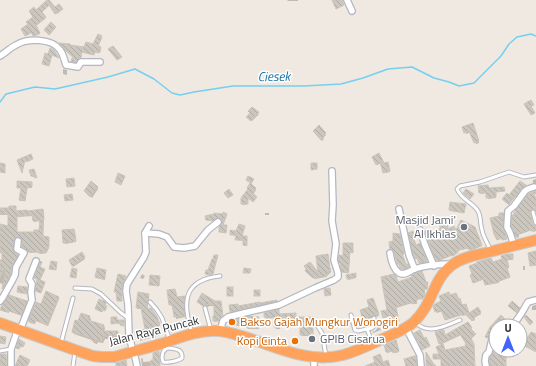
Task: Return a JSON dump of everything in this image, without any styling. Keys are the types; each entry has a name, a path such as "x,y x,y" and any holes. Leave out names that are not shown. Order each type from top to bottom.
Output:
{"highway":[{"name":"Jalan Raya Puncak","path":"0,323 93,356 114,356 167,344 192,334 216,331 239,336 314,362 344,355 406,328 414,322 425,309 440,278 445,270 453,264 470,257 536,240"}],"street":[{"path":"347,0 352,11"},
{"path":"1,55 24,41 36,40 58,47 61,50 66,65 78,67 81,62 100,62"},
{"path":"216,331 228,317 279,305 338,277 334,260 336,244 332,221 332,171"},
{"path":"514,245 507,227 508,211 514,206 524,191 534,187"},
{"path":"399,209 409,255 415,269"},
{"path":"145,233 163,235 167,237 174,247 184,248 195,246 208,230 218,222"},
{"path":"137,366 129,335 126,291 127,284 146,252 145,233 149,226"},
{"path":"420,230 434,266"},
{"path":"0,301 12,281 15,275 16,267 24,253 18,249 18,241"},
{"path":"390,253 393,266 399,273 404,274 415,269 453,264"},
{"path":"11,366 11,349 32,300 32,284 29,279 36,262"},
{"path":"518,318 528,302 536,300"},
{"path":"406,328 420,355 421,366"},
{"path":"486,366 485,361 488,353"}],"lane":[{"path":"491,252 483,236 477,209 461,196 457,188 509,172 524,177 536,175"},
{"path":"533,212 536,223"},
{"path":"192,334 187,305 189,291 196,283 207,278 220,276"},
{"path":"75,288 92,289 101,294 128,318"},
{"path":"61,345 73,298"},
{"path":"150,302 162,318 167,344 162,353 163,362 182,358 183,354 181,350 167,344"},
{"path":"205,308 216,331"},
{"path":"351,315 354,330 358,331 372,328 374,326 374,318"},
{"path":"313,319 322,333 326,359"},
{"path":"414,322 423,328 432,329 460,320"},
{"path":"368,329 372,344"},
{"path":"0,351 11,349"},
{"path":"73,366 76,350"}],"building":[{"path":"47,0 49,0 55,7 59,4 63,9 55,14 49,5 42,12 46,17 36,25 40,33 33,36 31,32 25,36 21,29 28,24 26,22 33,17 29,11 34,7 36,10"},
{"path":"332,0 342,0 344,5 336,9"},
{"path":"51,22 56,27 49,35 44,30"},
{"path":"98,34 102,36 98,46 101,47 99,53 95,52 94,55 81,52 81,58 76,62 71,62 72,58 75,59 59,43 84,47 86,42 93,44"},
{"path":"113,46 122,57 117,60 108,49"},
{"path":"50,48 54,50 59,58 52,55 49,66 42,64 45,53 48,54"},
{"path":"531,100 534,105 531,106 535,113 531,115 524,104"},
{"path":"252,107 259,112 251,121 246,117 250,113 248,111"},
{"path":"473,123 479,141 474,143 469,131 464,133 462,127"},
{"path":"319,125 326,133 321,140 313,131"},
{"path":"379,153 384,163 388,162 390,171 383,173 380,162 376,165 372,157"},
{"path":"31,154 33,159 26,162 25,160 22,173 17,160"},
{"path":"0,163 5,164 5,173 0,172"},
{"path":"311,163 317,163 317,169 311,170"},
{"path":"34,169 37,178 31,176 29,170"},
{"path":"118,173 125,176 121,185 115,182"},
{"path":"248,176 254,179 251,183 246,180"},
{"path":"74,178 75,186 67,187 66,179"},
{"path":"17,181 32,182 32,187 27,188 25,201 19,200 21,188 17,188"},
{"path":"91,181 98,187 90,197 84,191"},
{"path":"520,181 526,185 508,204 502,199 507,193 509,195"},
{"path":"250,183 256,188 253,193 257,197 253,202 248,198 248,204 241,204 241,198 248,189 247,188"},
{"path":"488,185 489,188 504,187 505,191 496,192 496,197 486,198 486,192 479,193 478,186"},
{"path":"229,189 233,195 228,198 224,193"},
{"path":"466,189 474,194 470,199 463,193"},
{"path":"536,191 536,193 534,193 536,199 536,212 533,209 530,212 533,224 536,226 536,230 531,231 531,229 518,234 519,236 516,237 511,226 512,215 514,215 514,212 517,212 515,210 528,194"},
{"path":"72,194 73,200 65,201 64,195"},
{"path":"450,202 466,204 464,213 449,210"},
{"path":"9,206 16,206 16,211 43,209 43,236 49,237 49,246 46,253 28,252 22,247 21,238 15,238 13,250 18,255 12,265 11,274 2,289 6,268 4,268 0,278 0,260 2,260 2,252 0,252 0,224 8,226 8,214 0,214 0,208 9,208","holes":["32,215 33,221 40,220 39,230 34,230 34,232 17,232 17,216"]},
{"path":"223,212 227,214 223,225 227,225 226,233 219,232 219,227 222,224 220,218 213,221 206,220 205,216 214,213 223,214"},
{"path":"499,213 504,213 503,227 507,239 502,240 502,238 497,240 494,234 490,218 499,216"},
{"path":"440,219 448,219 448,229 454,226 456,230 461,220 475,227 482,245 469,250 468,248 458,250 458,252 454,253 455,255 451,255 441,260 436,260 425,231 431,229 432,232 440,229"},
{"path":"239,224 245,226 242,236 247,236 247,245 243,245 243,240 235,240 236,235 230,235 230,230 236,231"},
{"path":"74,229 76,241 63,243 62,230"},
{"path":"413,231 416,245 420,243 427,261 419,263 417,258 415,259 408,233"},
{"path":"393,233 400,234 404,253 402,254 406,264 409,266 407,268 400,268 399,264 397,264 394,251 390,249 389,242 393,241"},
{"path":"343,243 353,243 353,253 350,252 348,273 342,272 340,267 341,263 339,263 338,260 339,255 343,256"},
{"path":"536,251 536,265 530,266 528,253"},
{"path":"82,252 85,257 72,266 69,260"},
{"path":"328,254 330,270 326,276 313,278 305,271 306,269 304,266 310,262 318,272 316,256"},
{"path":"513,254 513,259 507,259 509,267 507,268 510,277 499,282 485,285 483,279 473,283 469,266 491,258 493,262 502,259 501,256"},
{"path":"214,255 218,255 213,274 205,274 206,270 208,270"},
{"path":"40,261 42,262 40,267 45,269 40,280 45,282 41,293 35,291 37,279 34,278"},
{"path":"51,261 57,262 56,270 49,269"},
{"path":"72,268 77,269 76,278 70,277"},
{"path":"97,268 106,270 104,279 95,277"},
{"path":"244,268 251,269 250,273 243,273"},
{"path":"422,271 426,282 428,282 427,289 424,289 425,294 423,298 416,299 417,302 412,304 411,302 396,307 399,321 392,322 390,315 383,318 381,311 387,310 381,277 394,274 398,282 412,277 411,275"},
{"path":"356,273 356,277 347,279 346,275"},
{"path":"118,274 126,276 123,283 122,301 117,301 116,292 114,292"},
{"path":"150,275 160,276 159,286 149,285"},
{"path":"18,286 27,287 27,294 17,292"},
{"path":"227,287 233,287 233,296 227,296"},
{"path":"330,288 331,295 325,296 324,289"},
{"path":"175,289 177,297 185,296 185,316 174,317 172,304 169,305 167,290"},
{"path":"254,290 260,290 260,296 254,296"},
{"path":"46,291 59,297 47,325 35,320 34,323 28,321 36,302 41,304"},
{"path":"138,292 149,294 147,309 151,308 156,315 160,324 158,325 160,334 138,340 135,332 145,329 141,308 136,308"},
{"path":"449,292 450,295 456,293 459,299 460,298 462,305 466,304 469,313 478,307 481,312 474,317 475,318 472,321 465,314 460,314 445,320 441,310 435,312 433,306 441,301 439,296"},
{"path":"202,293 215,301 221,301 223,316 219,320 213,321 214,305 208,304 207,306 203,306 197,302"},
{"path":"9,295 27,301 21,315 0,310"},
{"path":"373,298 379,314 368,317 370,321 364,323 360,310 369,307 367,300"},
{"path":"99,299 106,303 105,306 107,306 105,311 103,310 102,312 95,309"},
{"path":"277,300 230,312 229,305 238,304 238,306"},
{"path":"512,301 520,308 517,313 508,306"},
{"path":"279,309 279,314 296,313 296,317 311,317 310,320 313,324 313,335 300,335 300,325 274,327 274,317 264,317 264,313"},
{"path":"81,313 90,316 88,320 104,325 102,331 118,331 118,336 104,336 102,341 97,340 96,342 91,340 92,338 72,332 75,320 78,321"},
{"path":"526,315 533,322 530,325 528,318 524,317"},
{"path":"249,316 259,317 258,328 247,328 247,325 236,325 230,323 230,321"},
{"path":"111,317 117,317 117,320 124,320 124,326 120,325 120,323 111,324"},
{"path":"468,322 472,328 471,329 476,334 471,338 474,344 475,366 441,366 441,359 433,359 433,354 439,354 436,347 443,344 445,350 466,346 466,344 460,334 439,344 435,332 444,330 445,335"},
{"path":"420,330 424,338 426,337 430,346 422,350 414,333"},
{"path":"488,331 488,338 485,337"},
{"path":"531,332 536,334 536,352 528,348 528,337"},
{"path":"0,336 6,337 5,344 0,343"},
{"path":"19,339 25,343 23,347 21,346 19,349 16,348"},
{"path":"396,340 399,351 393,353 393,351 386,352 384,345"},
{"path":"159,351 160,366 151,366 153,353"},
{"path":"426,352 433,363 436,366 426,366"},
{"path":"0,354 6,354 7,366 0,366"},
{"path":"380,354 383,362 388,360 390,366 365,366 375,362 373,357"},
{"path":"20,355 30,360 27,366 15,366"},
{"path":"416,356 417,366 406,366 404,359"},
{"path":"490,358 506,358 506,366 490,366"},
{"path":"126,360 127,366 116,366 116,363"}],"waterway":[{"name":"Ciesek","path":"0,102 6,94 35,87 55,89 108,77 135,69 154,79 172,93 180,95 233,86 304,86 341,84 388,69 412,67 434,78 459,86 474,83 501,56 509,44 517,37 531,34 536,36"}],"place":[{"name":"Masjid Jami' Al Ikhlas","path":"464,227"},
{"name":"Bakso Gajah Mungkur Wonogiri","path":"232,322"},
{"name":"GPIB Cisarua","path":"312,339"},
{"name":"Kopi Cinta","path":"295,341"}]}
